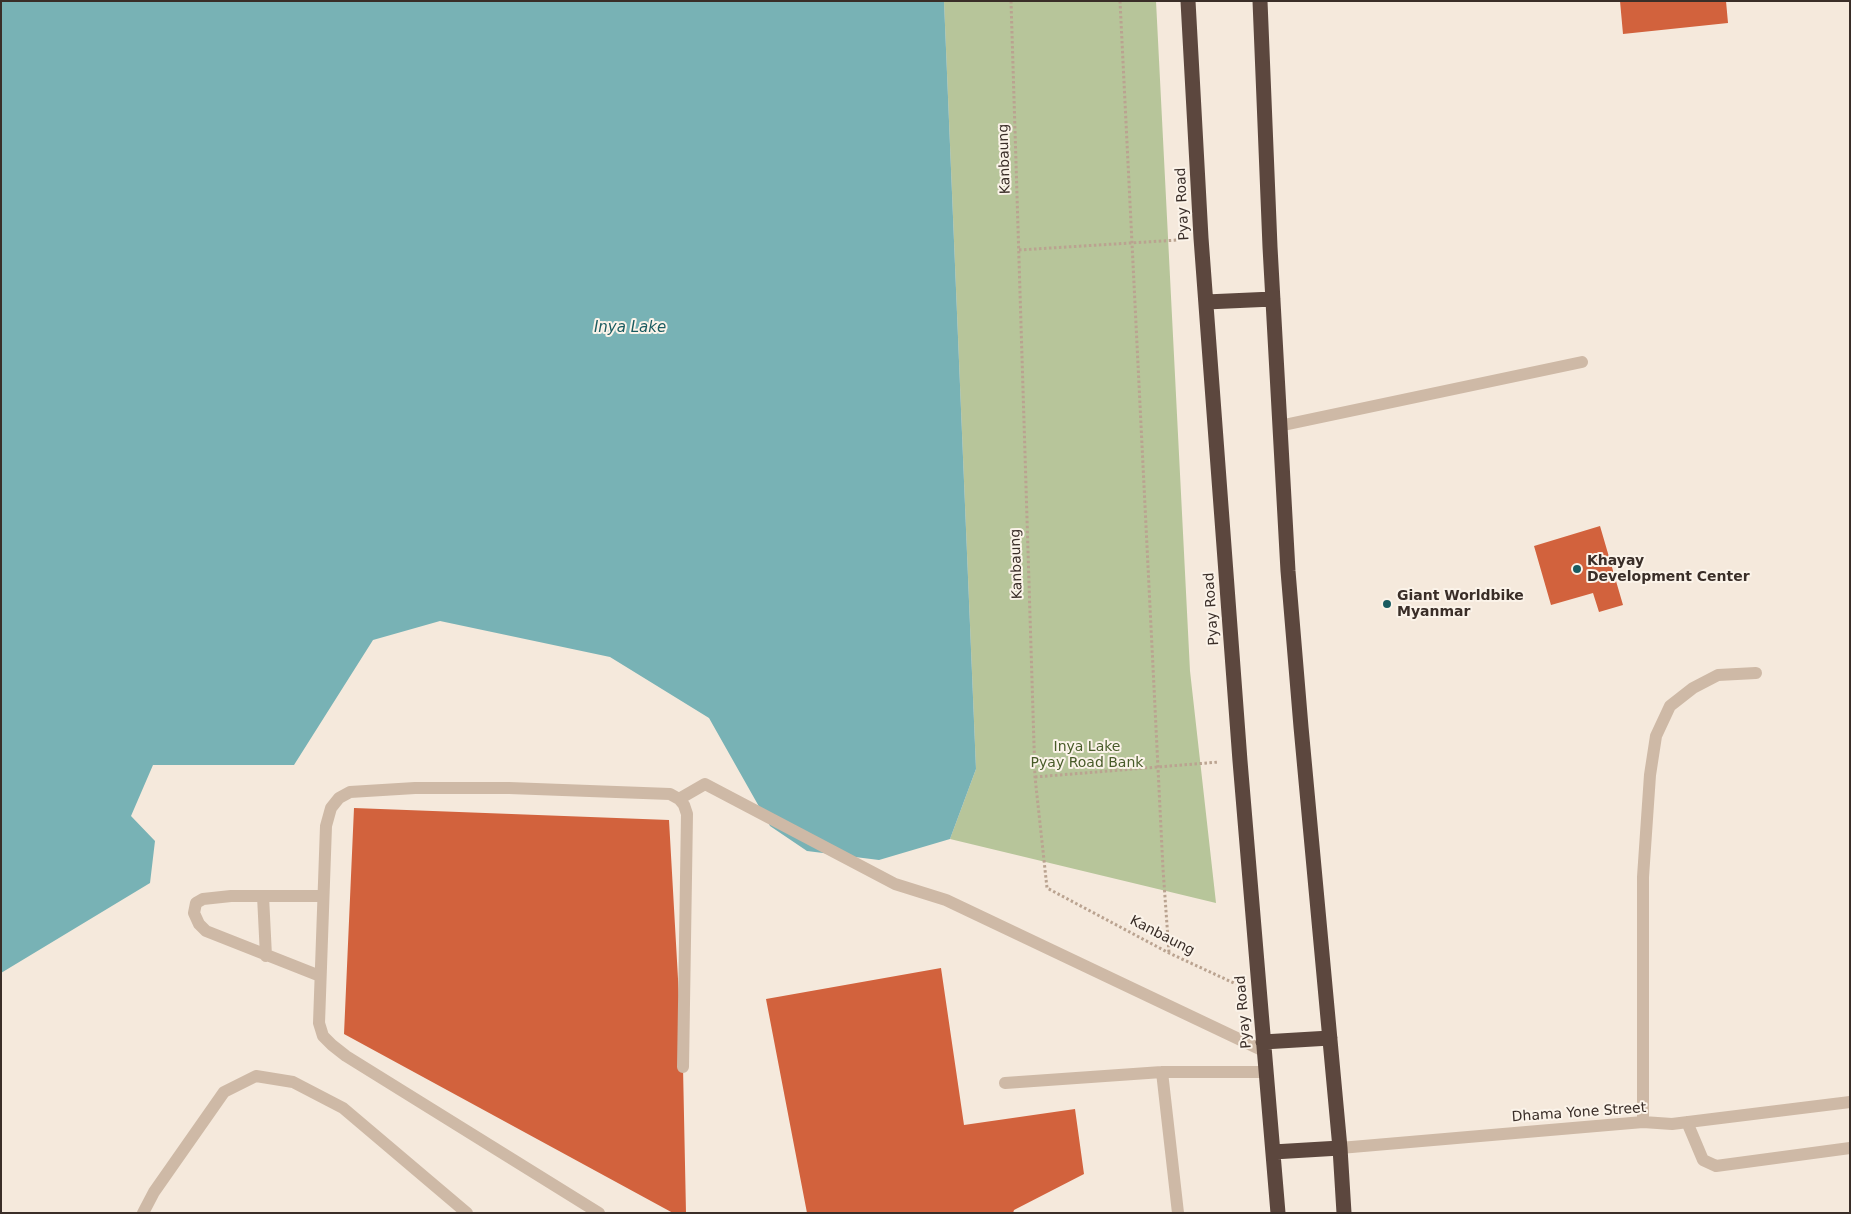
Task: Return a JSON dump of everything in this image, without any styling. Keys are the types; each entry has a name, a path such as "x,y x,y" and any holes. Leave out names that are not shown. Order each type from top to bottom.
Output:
{"highway":[{"name":"Pyay Road","path":"1188,1 1201,238 1240,760 1278,1213"},
{"path":"1260,1 1273,299 1288,571 1340,1148 1344,1213"},
{"path":"1206,302 1273,299"},
{"path":"1263,1046 1330,1038"},
{"path":"1273,1152 1340,1148"}],"street":[{"path":"1280,426 1582,362"},
{"path":"1643,1122 1643,877 1650,775 1656,736 1670,706 1693,688 1718,675 1756,673"},
{"path":"678,798 705,784 895,884 946,900 1263,1046"},
{"path":"599,1213 346,1056 324,1036 319,1023 320,976 326,826 331,808 339,798 350,792 415,788 509,788 670,794 678,798 684,805 687,814 683,1067"},
{"path":"320,976 206,931 199,924 194,913 196,904 203,899 231,896 323,896"},
{"path":"264,896 266,956"},
{"path":"1162,1072 1178,1213"},
{"path":"1005,1083 1162,1072 1265,1072"},
{"path":"143,1213 154,1192 224,1092 256,1076 293,1082 343,1108 467,1213"},
{"name":"Dhama Yone Street","path":"1340,1148 1643,1122 1672,1124 1850,1102"},
{"path":"1687,1122 1703,1160 1716,1166 1850,1148"}],"path":[{"name":"Kanbaung","path":"1011,1 1035,776 1047,888 1169,953 1259,994"},
{"path":"1120,1 1169,953"},
{"path":"1019,250 1201,238"},
{"path":"1035,776 1158,768 1240,760"}],"green space":[{"name":"Inya Lake Pyay Road Bank","path":"944,1 1156,1 1190,671 1216,903 950,839 976,769"}],"water":[{"name":"Inya Lake","path":"1,1 944,1 976,769 950,839 879,860 807,851 770,826 709,718 610,657 440,621 373,640 294,765 153,765 131,816 155,841 150,883 1,973"}],"building":[{"path":"1620,1 1726,1 1728,23 1623,34"},
{"name":"Khayay Development Center","path":"1600,526 1623,605 1599,612 1593,593 1551,605 1534,546"},
{"path":"354,808 669,820 683,1067 686,1213 673,1213 344,1034"},
{"path":"941,968 964,1125 1075,1109 1084,1174 1014,1210 1013,1213 807,1213 766,999"}],"place":[{"name":"Khayay Development Center","path":"1577,569"},
{"name":"Giant Worldbike Myanmar","path":"1387,604"}]}
